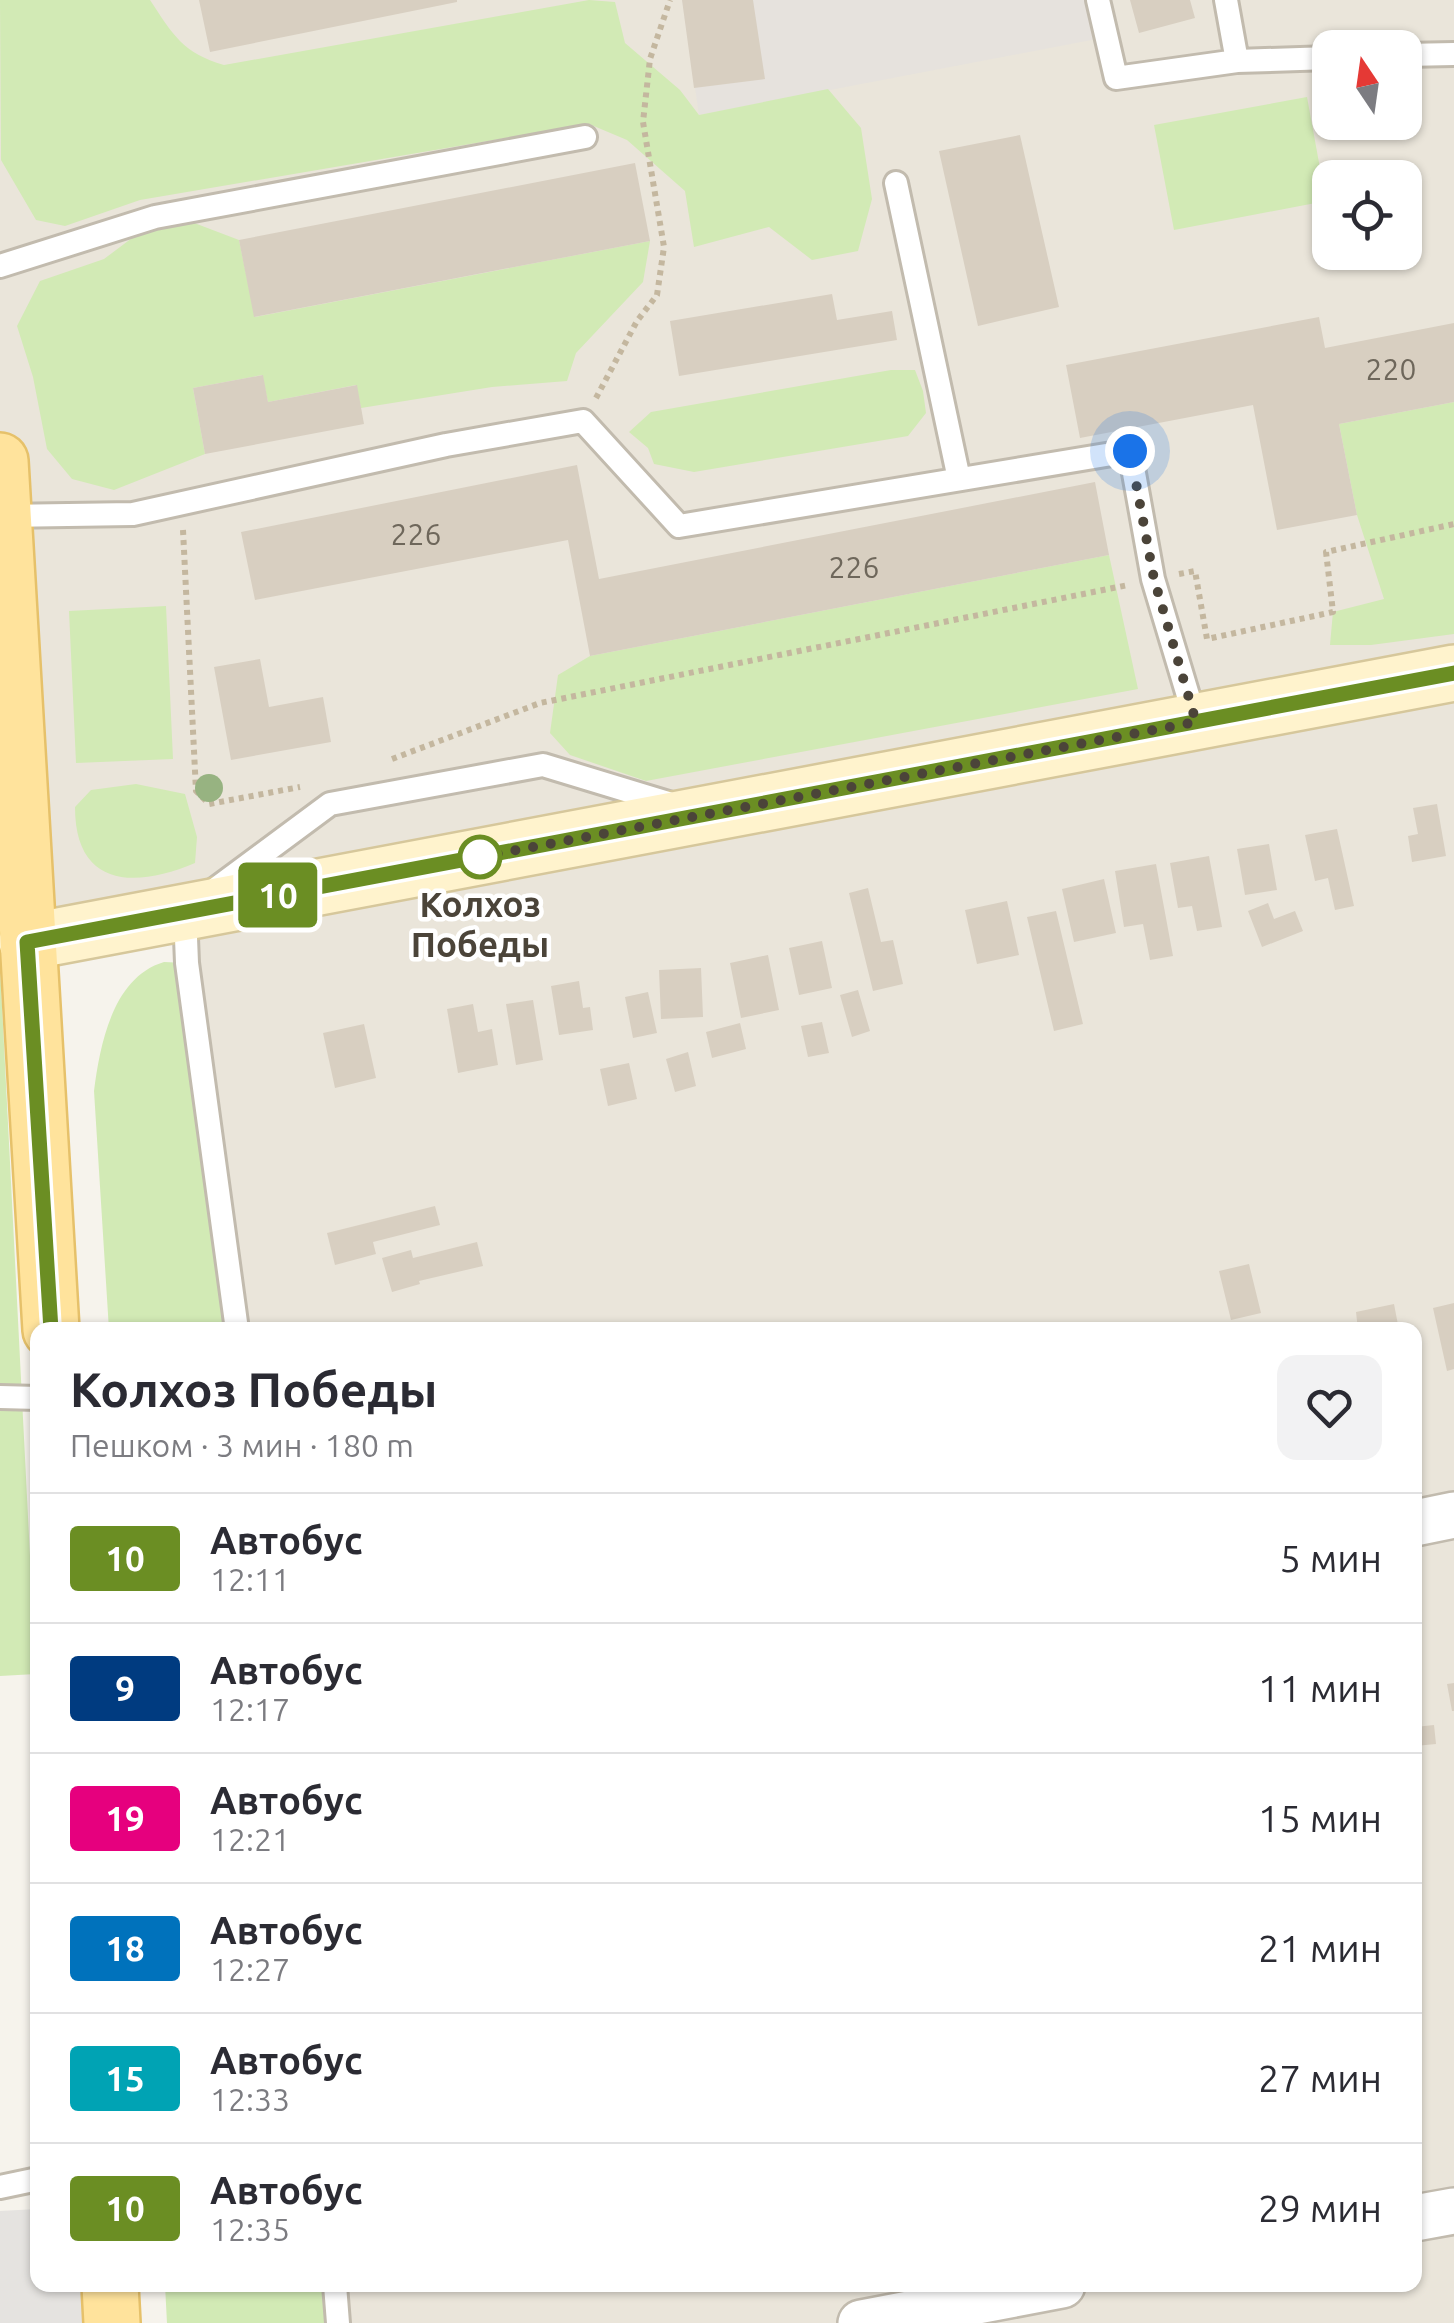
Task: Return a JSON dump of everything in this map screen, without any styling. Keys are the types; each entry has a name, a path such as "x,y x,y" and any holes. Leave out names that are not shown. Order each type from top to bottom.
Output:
{"main road":[{"path":"0,461 51,1322"},
{"path":"110,2292 112,2323"}],"street":[{"path":"27,942 1454,673"},
{"path":"1422,1523 1454,1516"},
{"path":"1422,2217 1454,2211"},
{"path":"861,2323 1025,2292"}],"lane":[{"path":"1098,0 1116,78 1237,61 1312,59"},
{"path":"1226,0 1237,61"},
{"path":"1422,55 1454,54"},
{"path":"0,266 155,217 585,137"},
{"path":"896,183 959,479"},
{"path":"3,516 134,514 446,445 583,420 679,526 1130,451 1154,579 1196,722"},
{"path":"237,1322 187,963 185,912 330,804 543,765 706,814"},
{"path":"0,1397 30,1398"},
{"path":"0,2187 30,2181"},
{"path":"336,2292 338,2323"}],"path":[{"path":"583,420 637,321 657,295 664,247 643,122 650,59 670,0"},
{"path":"182,503 196,791 210,804 316,784"},
{"path":"385,762 540,703 1195,571 1206,639 1333,612 1326,552 1454,524"}],"shaded area":[{"path":"0,0 1454,0 1454,2211 1422,2217 1422,1322 236,1322 185,913 27,942 0,464"},
{"path":"682,0 1098,0 1107,37 699,115"},
{"path":"30,2209 30,2292 110,2292 112,2323 0,2323 0,2211"},
{"path":"1454,2219 1454,2323 919,2323 1078,2292 1422,2292 1422,2225"},
{"path":"336,2292 1025,2292 861,2323 338,2323"}],"green space":[{"path":"0,0 150,0 180,41 198,55 224,65 589,0 615,2 625,43 680,90 699,115 828,89 861,128 872,199 858,251 812,260 769,227 694,247 685,191 627,140 589,124 140,200 65,226 36,220 1,160"},
{"path":"1307,97 1319,160 1312,160 1312,204 1174,230 1154,125"},
{"path":"189,221 239,240 255,317 650,241 643,282 576,353 567,381 492,387 361,408 356,385 268,402 262,375 193,388 205,454 114,490 72,479 47,449 33,377 17,326 40,281 104,259 136,235"},
{"path":"891,370 915,370 923,391 926,413 908,436 694,472 654,464 648,448 629,432 651,412"},
{"path":"1454,402 1454,634 1371,645 1330,645 1333,612 1384,599 1357,515 1339,424"},
{"path":"1109,555 1138,689 646,781 570,755 550,733 558,675 590,656"},
{"path":"166,606 173,759 76,763 69,611"},
{"path":"136,784 185,794 197,837 195,863 130,878 97,867 85,853 75,807 91,790"},
{"path":"164,962 187,963 236,1322 108,1322 94,1091 112,1015 132,982"},
{"path":"0,966 30,1556 30,1674 0,1676"},
{"path":"165,2292 333,2292 336,2323 167,2323"}],"building":[{"path":"199,0 457,0 457,2 210,52"},
{"path":"682,0 753,0 765,79 694,88"},
{"path":"1130,0 1190,0 1195,18 1139,33"},
{"path":"1020,135 1059,307 978,326 939,151"},
{"path":"635,163 650,241 254,317 239,240"},
{"path":"832,294 837,320 892,311 897,340 679,376 670,321"},
{"path":"1319,317 1325,348 1454,323 1454,402 1339,424 1357,515 1277,530 1253,405 1080,438 1066,365"},
{"path":"263,375 268,402 357,385 364,424 205,454 193,388"},
{"path":"577,465 599,579 1095,482 1109,555 590,656 568,540 255,600 241,532"},
{"path":"260,659 269,707 323,697 331,742 231,760 214,667"},
{"path":"1437,804 1446,856 1412,862 1408,836 1418,834 1413,808"},
{"path":"1337,829 1354,906 1335,910 1328,878 1315,881 1305,835"},
{"path":"1269,844 1277,890 1245,895 1237,849"},
{"path":"1209,856 1222,927 1197,931 1192,906 1178,908 1170,863"},
{"path":"1156,864 1173,956 1150,960 1143,924 1124,927 1115,871"},
{"path":"1104,879 1116,933 1074,942 1062,889"},
{"path":"868,888 881,942 893,940 903,984 873,991 849,893"},
{"path":"1007,901 1019,955 977,964 965,910"},
{"path":"1268,903 1274,919 1295,911 1303,931 1262,947 1248,911"},
{"path":"1056,911 1083,1024 1054,1031 1027,917"},
{"path":"822,941 832,988 799,995 789,948"},
{"path":"768,955 779,1010 741,1018 730,963"},
{"path":"701,968 703,1017 661,1019 659,970"},
{"path":"579,981 583,1008 590,1007 593,1030 559,1035 551,986"},
{"path":"858,990 870,1031 852,1037 840,995"},
{"path":"648,992 657,1033 633,1038 625,997"},
{"path":"533,1000 543,1060 516,1065 506,1004"},
{"path":"473,1004 478,1032 492,1029 498,1065 458,1073 447,1009"},
{"path":"822,1022 829,1053 808,1057 801,1026"},
{"path":"740,1023 746,1049 712,1058 706,1032"},
{"path":"364,1024 376,1078 335,1088 323,1033"},
{"path":"688,1052 696,1086 675,1092 666,1059"},
{"path":"629,1063 637,1099 608,1106 600,1069"},
{"path":"435,1206 440,1225 373,1242 376,1254 335,1265 327,1233"},
{"path":"477,1242 483,1266 419,1281 420,1284 392,1292 382,1258 411,1250 413,1258"},
{"path":"1249,1264 1261,1313 1231,1320 1219,1271"},
{"path":"1454,1303 1454,1369 1447,1371 1433,1308"},
{"path":"1394,1304 1397,1322 1357,1322 1356,1312"},
{"path":"1454,1683 1454,1711 1452,1711 1447,1684"},
{"path":"1434,1725 1436,1744 1422,1745 1422,1726"}],"bus line":[{"name":"10","path":"51,1322 27,942 1454,673"}],"place":[{"name":"Колхоз Победы","path":"480,857"}],"route":[{"path":"480,857 1196,722 1154,579 1130,451"}]}
